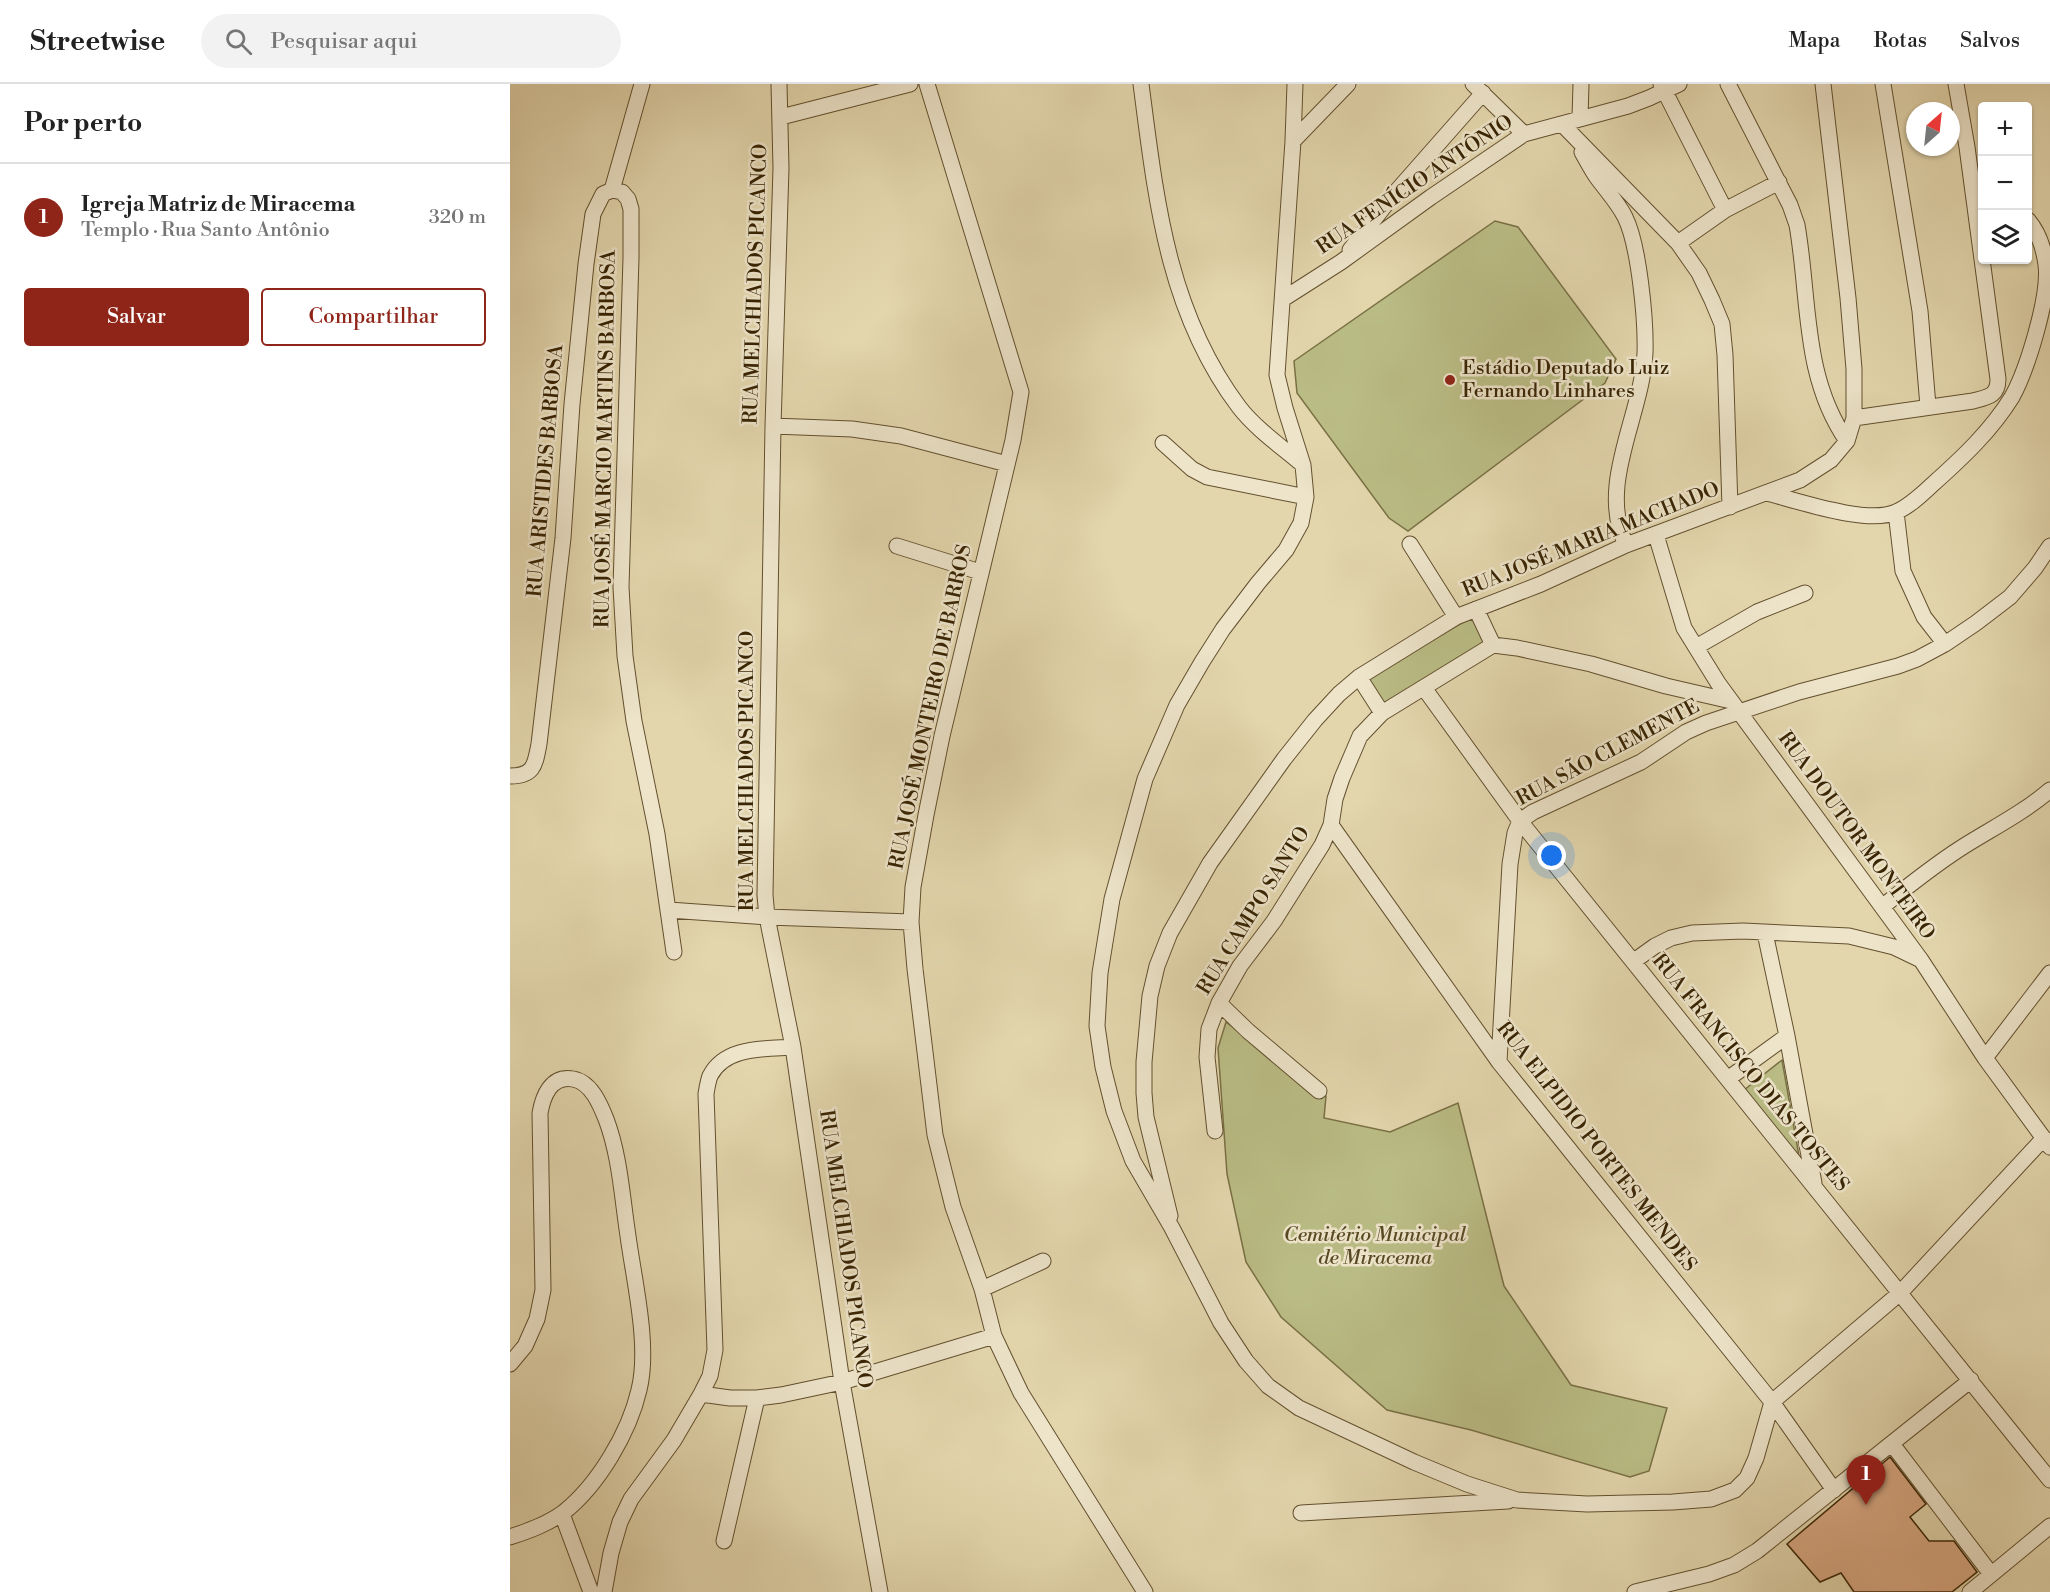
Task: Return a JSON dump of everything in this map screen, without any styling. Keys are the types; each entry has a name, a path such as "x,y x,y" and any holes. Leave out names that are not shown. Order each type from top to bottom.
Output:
{"street":[{"path":"612,190 642,84"},
{"name":"RUA MELCHIADOS PICANCO","path":"779,84 781,168 773,426 765,838 767,917 793,1047 813,1170 842,1382 880,1592"},
{"path":"781,117 910,84"},
{"name":"RUA JOSÉ MONTEIRO DE BARROS","path":"927,84 1021,392 1007,464 939,748 913,887 911,922 916,980 935,1135 953,1207 982,1289 994,1336 1026,1401 1145,1592"},
{"path":"1141,84 1158,210 1170,262 1191,323 1240,408 1303,465"},
{"path":"1295,84 1277,375 1303,465 1306,497 1301,523 1286,550 1223,629 1177,705 1145,779 1112,899 1099,984 1097,1026 1103,1067 1114,1111 1132,1161 1172,1228 1221,1323 1246,1361 1268,1386 1299,1408 1414,1462 1467,1484 1517,1500"},
{"path":"1293,141 1348,84"},
{"path":"1580,118 1581,84"},
{"name":"RUA FENÍCIO ANTÔNIO","path":"1283,299 1341,262 1524,134 1566,128 1580,118 1628,106 1663,88 1679,84"},
{"path":"1728,84 1779,183 1797,225 1807,323 1819,386 1844,445"},
{"path":"1823,84 1854,369 1854,418 1844,445"},
{"path":"1883,84 1920,311 1929,406"},
{"path":"1854,418 1973,401 1992,396 1997,391 1998,379 1967,147 1956,84"},
{"path":"1663,88 1725,210"},
{"path":"1341,262 1478,89 1524,134"},
{"path":"1566,128 1678,243 1699,273 1722,324 1730,507"},
{"path":"1566,128 1630,227 1637,261 1645,353 1639,393 1616,493 1619,530 1626,546"},
{"path":"1967,147 1978,159"},
{"path":"1678,243 1725,210 1779,183"},
{"name":"RUA JOSÉ MARCIO MARTINS BARBOSA","path":"612,190 622,192 628,198 631,209 632,258 621,587 625,656 634,721 657,834 674,952"},
{"name":"RUA ARISTIDES BARBOSA","path":"510,776 523,776 530,772 536,760 539,744 563,538 572,404 586,264 593,214 603,194 612,190"},
{"path":"2032,223 2050,231"},
{"path":"1767,493 1860,515 1879,516 1896,512 1917,498 1959,461 1989,429 2012,397 2022,376 2046,289 2047,267 2043,249 2032,225"},
{"path":"773,426 852,429 901,435 1007,464"},
{"path":"1163,443 1192,469 1207,477 1306,497"},
{"name":"RUA JOSÉ MARIA MACHADO","path":"1172,1228 1146,1117 1144,1093 1150,996 1157,966 1170,933 1210,863 1284,759 1315,720 1339,694 1359,677 1456,617 1541,584 1626,546 1800,480 1822,467 1844,445"},
{"path":"1896,512 1903,571 1924,617 1945,644"},
{"name":"RUA DOUTOR MONTEIRO","path":"1656,536 1684,627 1696,647 1735,707 1922,960 1985,1058 2047,1143"},
{"path":"1410,544 1456,617"},
{"path":"897,546 980,572"},
{"name":"RUA SÃO CLEMENTE","path":"1499,1062 1510,864 1515,833 1520,820 1641,762 1686,732 1735,707 1757,706 1917,659 1945,644 2010,597 2050,546"},
{"path":"1696,647 1757,612 1804,593"},
{"path":"1476,609 1493,645 1591,664 1735,707"},
{"name":"RUA CAMPO SANTO","path":"1215,1131 1207,1057 1209,1029 1219,1003 1240,966 1274,921 1312,864 1331,825 1335,799 1350,756 1360,736 1382,713 1493,645"},
{"path":"1359,677 1382,713"},
{"name":"RUA FRANCISCO DIAS TOSTES","path":"1424,688 1520,820 2050,1480"},
{"path":"1882,907 1959,849 2024,810 2050,790"},
{"name":"RUA ELPIDIO PORTES MENDES","path":"1331,825 1499,1062 1772,1402 1834,1490"},
{"path":"669,910 767,917 911,922"},
{"path":"1634,961 1671,938 1692,933 1743,931 1849,936 1875,940 1922,960"},
{"path":"1765,933 1815,1186"},
{"path":"1985,1058 2050,973"},
{"path":"1219,1003 1248,1031 1319,1091"},
{"path":"1729,1078 1787,1036"},
{"path":"604,1592 611,1553 620,1522 631,1499 674,1440 710,1376 715,1350 706,1094 710,1077 719,1063 733,1055 754,1049 793,1047"},
{"path":"510,1364 525,1346 537,1319 543,1290 540,1113 542,1098 551,1086 562,1078 575,1079 588,1086 598,1101 607,1121 618,1163 640,1323 642,1357 640,1388 631,1415 608,1460 579,1498 562,1514 535,1528 510,1537"},
{"path":"1301,1513 1517,1500 1598,1504 1673,1502 1712,1499 1735,1490 1747,1478 1772,1402 1900,1293 2047,1143"},
{"path":"982,1289 1043,1261"},
{"path":"701,1394 730,1398 781,1395 842,1382 994,1336"},
{"path":"1635,1592 1709,1574 1734,1565 1782,1532 1971,1380"},
{"path":"724,1541 758,1398"},
{"path":"1892,1444 1991,1574"},
{"path":"562,1514 591,1592"},
{"path":"1970,1592 2050,1526"}],"green space":[{"name":"Estádio Deputado Luiz Fernando Linhares","path":"1495,221 1518,227 1616,359 1605,383 1408,531 1389,518 1297,393 1294,361"},
{"path":"1472,617 1488,651 1384,709 1364,680"},
{"name":"Cemitério Municipal de Miracema","path":"1226,1022 1326,1096 1324,1118 1390,1132 1458,1103 1504,1286 1571,1385 1667,1408 1649,1471 1630,1477 1471,1430 1387,1410 1281,1317 1246,1262 1227,1174 1218,1048"},
{"path":"1782,1060 1799,1156 1744,1090"}],"building":[{"path":"1890,1457 1926,1504 1910,1517 1929,1541 1954,1541 1977,1572 1952,1592 1854,1592 1841,1573 1820,1582 1787,1544"}],"place":[{"name":"Estádio Deputado Luiz Fernando Linhares","path":"1450,380"},
{"name":"Igreja Matriz de Miracema","path":"1866,1505"}]}
